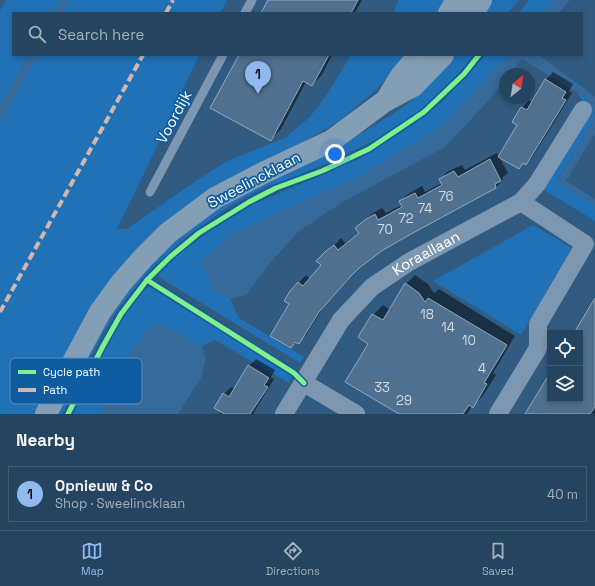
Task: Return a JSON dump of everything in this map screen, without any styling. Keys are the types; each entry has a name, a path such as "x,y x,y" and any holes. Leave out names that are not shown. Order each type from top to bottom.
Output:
{"main road":[{"path":"450,12 456,0"},
{"path":"474,12 481,0"},
{"name":"Sweelincklaan","path":"385,101 401,76 418,56"},
{"name":"Sweelincklaan","path":"75,358 100,312 121,283 168,233 215,198 265,172 331,141 385,101 413,86 442,56"},
{"name":"Sweelincklaan","path":"46,414 51,404"}],"street":[{"name":"Koraallaan","path":"284,414 342,320 372,287 409,262 521,202 537,184 583,110"},
{"path":"498,414 538,348 538,324 585,244 521,202"},
{"path":"304,382 356,414"}],"lane":[{"path":"246,12 252,0"},
{"name":"Voordijk","path":"150,192 222,56"}],"shaded area":[{"path":"6,0 60,0 53,12 12,12 12,56 28,56 0,106 0,11"},
{"path":"60,0 69,0 63,12 53,12"},
{"path":"69,0 227,0 221,12 63,12"},
{"path":"398,0 450,0 443,12 394,12"},
{"path":"490,0 519,0 509,12 483,12"},
{"path":"529,0 554,0 544,12 520,12"},
{"path":"554,0 570,0 560,12 544,12"},
{"path":"28,56 37,56 0,122 0,106"},
{"path":"37,56 199,56 117,229 127,229 197,180 229,160 285,138 310,117 328,93 350,56 409,56 376,90 339,121 155,231 73,358 10,358 10,404 43,404 37,414 0,414 0,122"},
{"path":"451,56 473,56 429,104 393,131 338,158 290,179 265,187 230,206 187,236 147,273 118,309 90,358 84,358 102,322 149,260 212,208 365,131 411,101 437,74"},
{"path":"484,56 507,56 441,127 356,178 214,290 230,299 239,318 304,357 300,363 157,276 180,253 220,224 254,204 359,159 410,127 442,102"},
{"path":"507,56 542,56 593,95 595,99 595,116 586,98 522,59 515,68 499,68 499,87 445,147 341,203 298,232 270,263 246,295 230,299 214,290 201,262 233,233 356,178 441,127"},
{"path":"578,93 586,98 595,118 556,181 595,205 595,221 543,189 589,115"},
{"path":"595,118 595,133 566,181 595,199 595,205 556,182"},
{"path":"533,225 572,248 521,335 433,281"},
{"path":"150,287 292,375 289,383 215,340 202,346 166,326 152,325 135,345 128,358 100,358 125,315 145,289"},
{"path":"152,325 166,326 202,346 206,359 202,376 178,414 99,414 104,404 142,404 142,358 128,358 135,345"},
{"path":"61,404 67,404 62,414 56,414"},
{"path":"77,404 104,404 99,414 72,414"}],"building":[{"path":"268,0 358,0 352,12 262,12"},
{"path":"238,56 328,56 312,86 303,81 271,141 210,108"},
{"path":"545,79 566,92 562,98 566,100 526,165 523,163 519,169 498,157 517,125 512,122 521,107 527,110 530,104 535,104 535,96"},
{"path":"490,159 501,181 495,184 496,188 383,250 359,268 319,312 299,344 295,342 291,348 270,336 289,304 284,301 290,291 298,282 303,286 321,265 316,261 325,252 334,245 338,250 359,233 355,228 375,214 378,220 402,207 399,201 415,193 418,198 442,185 439,179 454,171 458,177"},
{"path":"405,283 419,293 425,302 428,298 507,345 484,383 487,384 473,408 469,405 463,414 399,414 345,382 368,344 358,337 372,314 383,320"},
{"path":"595,298 595,407 590,414 525,414 547,378 547,402 583,402 583,330 576,330"},
{"path":"248,365 269,378 264,385 268,387 250,414 224,414 214,408 223,393 229,397"}],"marked path":[{"path":"167,12 173,0"},
{"path":"0,312 142,56"}],"cycle path":[{"path":"97,358 121,314 147,280 170,257 199,233 249,202 276,188 322,171 369,149 424,112 464,74 478,56"},
{"path":"147,280 294,373 304,383"},
{"path":"68,414 73,404"}],"place":[{"name":"Opnieuw & Co","path":"258,94"}]}
